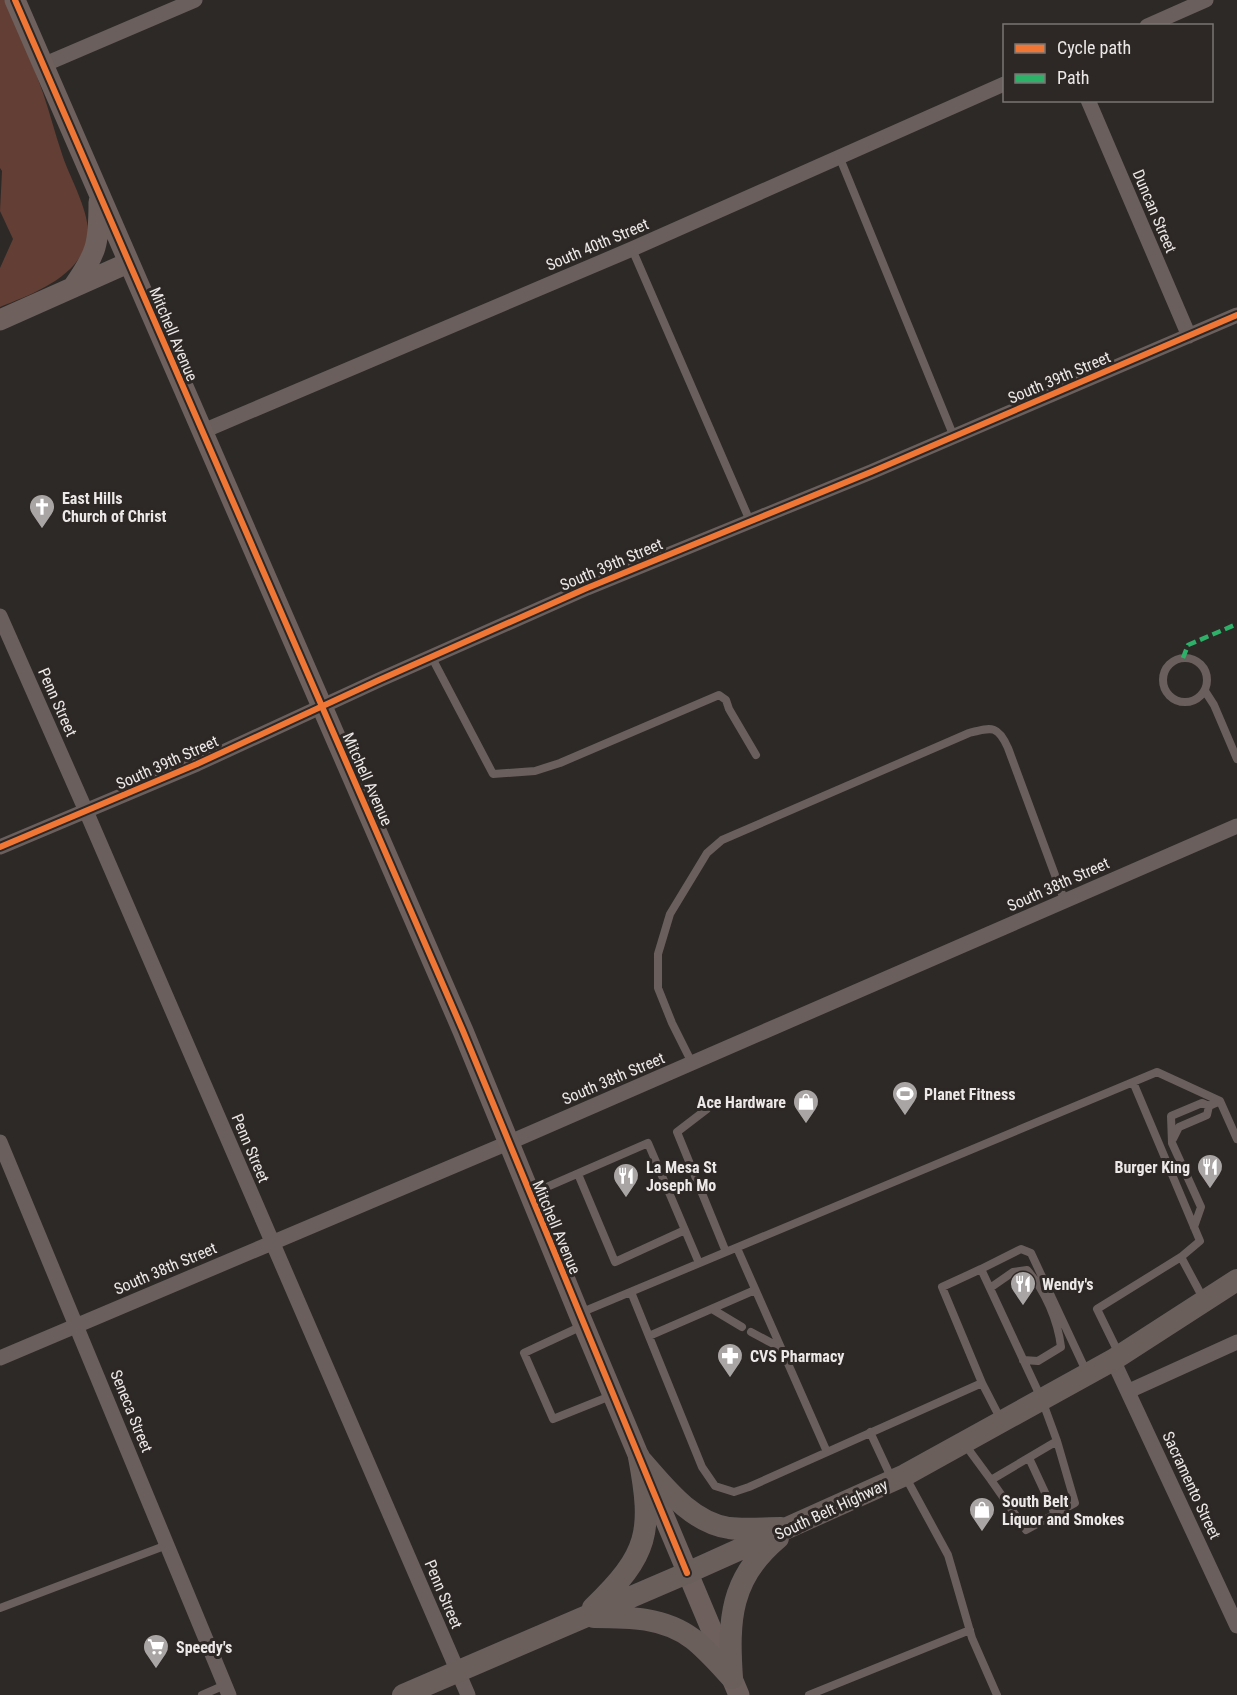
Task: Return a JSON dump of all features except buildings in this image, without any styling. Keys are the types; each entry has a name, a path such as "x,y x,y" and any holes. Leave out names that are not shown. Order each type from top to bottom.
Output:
{"main road":[{"name":"South Belt Highway","path":"403,1695 687,1573 899,1478 1088,1375 1237,1280"},
{"path":"639,1457 681,1504 705,1521 729,1528 791,1527"},
{"path":"584,1617 621,1579 636,1557 643,1541 646,1525 646,1498 639,1457"},
{"path":"736,1687 730,1646 733,1607 741,1584 754,1563 791,1527"},
{"path":"584,1617 626,1617 653,1620 673,1628 692,1639 736,1687"}],"street":[{"name":"Mitchell Avenue","path":"15,0 463,1031 581,1320 736,1687"},
{"path":"43,65 195,0"},
{"path":"1151,24 1206,0"},
{"name":"South 40th Street","path":"201,432 632,249 1003,85"},
{"name":"Duncan Street","path":"1089,102 1189,336"},
{"path":"73,288 96,249 99,232 99,196"},
{"path":"0,320 128,263"},
{"name":"South 39th Street","path":"0,847 197,764 431,656 587,588 954,437 1237,315"},
{"name":"Penn Street","path":"0,616 468,1695"},
{"name":"South 38th Street","path":"0,1358 508,1143 1237,826"},
{"name":"Seneca Street","path":"0,1142 227,1690"},
{"path":"1129,1391 1237,1342"},
{"name":"Sacramento Street","path":"1116,1358 1237,1626"}],"lane":[{"path":"839,156 954,437"},
{"path":"632,249 750,521"},
{"path":"431,656 493,774 535,771 560,763 719,695 726,700 756,755"},
{"path":"1183,658 1193,659 1201,664 1206,672 1208,682 1205,691 1197,699 1186,703 1175,700 1167,692 1163,682 1165,670 1172,662 1183,658"},
{"path":"1205,691 1214,705 1237,759"},
{"path":"692,1063 658,988 658,954 670,914 707,853 722,840 969,734 984,729 996,729 1002,734 1008,748 1065,902"},
{"path":"613,1395 553,1419 524,1353 631,1292 1157,1072 1220,1101 1237,1139"},
{"path":"1116,1358 1097,1309 1181,1257 1200,1241 1133,1082"},
{"path":"1194,1227 1201,1207 1172,1143 1171,1116 1202,1103 1209,1106 1220,1101"},
{"path":"1172,1143 1179,1127 1207,1115 1209,1106"},
{"path":"707,1109 677,1132 726,1252"},
{"path":"529,1195 648,1143 699,1263"},
{"path":"578,1174 615,1262 685,1230"},
{"path":"737,1248 827,1452"},
{"path":"1002,1422 982,1383 942,1287 1021,1249 1031,1253 1088,1375"},
{"path":"1181,1257 1205,1301"},
{"path":"964,1443 1026,1530 1075,1503 1042,1400 981,1269"},
{"path":"990,1288 1014,1272 1028,1270 1038,1282 1059,1332 1061,1347 1038,1361 1023,1360"},
{"path":"649,1336 755,1290"},
{"path":"631,1292 702,1467 715,1486 734,1492 982,1383"},
{"path":"712,1309 742,1327"},
{"path":"751,1332 781,1348"},
{"path":"870,1432 948,1555 958,1584 969,1630 997,1695"},
{"path":"991,1480 1057,1441"},
{"path":"1029,1458 1055,1514"},
{"path":"0,1608 167,1545"},
{"path":"809,1695 825,1692 969,1630"},
{"path":"202,1695 227,1690"}],"shaded area":[{"path":"0,0 5,0 39,81 62,154 84,208 88,230 82,253 64,274 39,290 0,307 0,268 13,239 0,211 2,171 0,168"}],"marked path":[{"path":"1183,658 1188,645 1237,624"}],"cycle path":[{"path":"15,0 463,1031 687,1573"},
{"path":"0,847 197,764 587,588 871,472 1237,315"}],"place":[{"name":"East Hills Church of Christ","path":"42,530"},
{"name":"Planet Fitness","path":"905,1117"},
{"name":"Ace Hardware","path":"806,1125"},
{"name":"Burger King","path":"1210,1190"},
{"name":"La Mesa St Joseph Mo","path":"626,1199"},
{"name":"Wendy's","path":"1023,1307"},
{"name":"CVS Pharmacy","path":"730,1379"},
{"name":"South Belt Liquor and Smokes","path":"982,1533"},
{"name":"Speedy's","path":"156,1670"}]}
